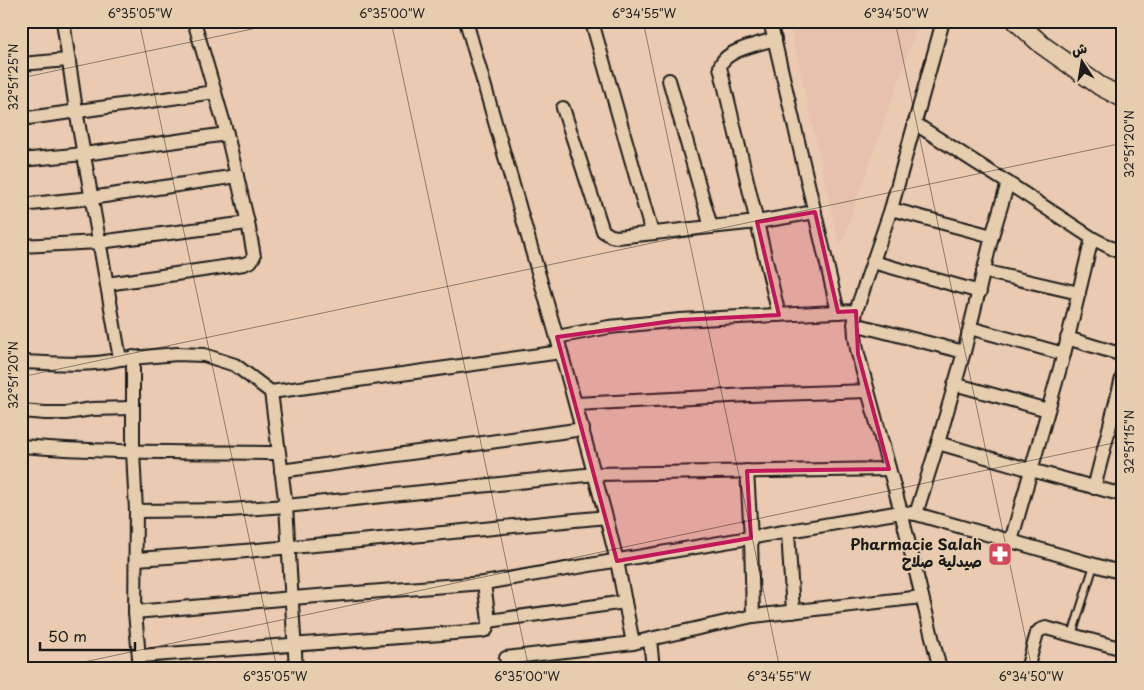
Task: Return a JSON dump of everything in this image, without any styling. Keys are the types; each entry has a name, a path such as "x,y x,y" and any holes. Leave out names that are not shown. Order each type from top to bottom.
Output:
{"main road":[{"path":"1016,21 1042,46 1100,86 1123,98"}],"street":[{"path":"63,21 99,242 107,284 126,358 132,408 132,451 136,511 135,612 140,662 295,646 482,632 486,630 490,621 484,583"},
{"path":"107,284 244,264 251,261 254,256 227,134 194,21"},
{"path":"466,21 595,474 633,643"},
{"path":"770,21 838,312"},
{"path":"940,669 858,354 855,338 855,318 891,209 943,21"},
{"path":"592,22 652,233"},
{"path":"775,39 733,53 721,62 720,67 780,315"},
{"path":"21,64 68,60"},
{"path":"669,80 711,227"},
{"path":"21,119 215,92"},
{"path":"563,108 603,231 610,236 617,237 757,222 815,212"},
{"path":"914,123 1092,238 1123,254"},
{"path":"21,160 84,154 227,134"},
{"path":"21,205 91,198 237,176"},
{"path":"916,514 964,352 992,236 1008,183"},
{"path":"891,209 992,236"},
{"path":"21,246 99,242 248,223"},
{"path":"1011,541 1064,354 1092,238"},
{"path":"873,262 980,292"},
{"path":"983,271 1079,293"},
{"path":"557,337 609,327 680,320 838,312 964,352"},
{"path":"970,328 1064,354"},
{"path":"1067,338 1123,355"},
{"path":"21,362 92,363 177,354 204,355 235,366 271,392 561,352"},
{"path":"1094,488 1123,374"},
{"path":"954,384 1048,410"},
{"path":"576,404 868,391"},
{"path":"271,392 286,506 296,669"},
{"path":"21,411 66,413 92,409 132,408"},
{"path":"281,470 582,429"},
{"path":"938,443 1123,495"},
{"path":"21,446 132,451 279,453"},
{"path":"136,511 229,510 286,506 595,474 889,469"},
{"path":"747,471 753,616"},
{"path":"135,612 484,583 900,512 916,514 1123,574"},
{"path":"136,559 289,548 606,517"},
{"path":"788,532 793,612"},
{"path":"506,658 633,643 753,616 922,597"},
{"path":"490,621 625,602"},
{"path":"1027,669 1037,633 1046,628 1123,649"},
{"path":"650,639 652,669"}],"lane":[{"path":"1072,635 1094,565"}],"highlighted area":[{"path":"815,212 838,312 856,311 858,354 889,469 747,471 751,538 617,561 557,337 680,320 779,315 757,222"}],"shaded area":[{"path":"789,21 919,21 840,247"}],"place":[{"name":"Pharmacie Salah صيدلية صلاح","path":"1000,554"}]}
